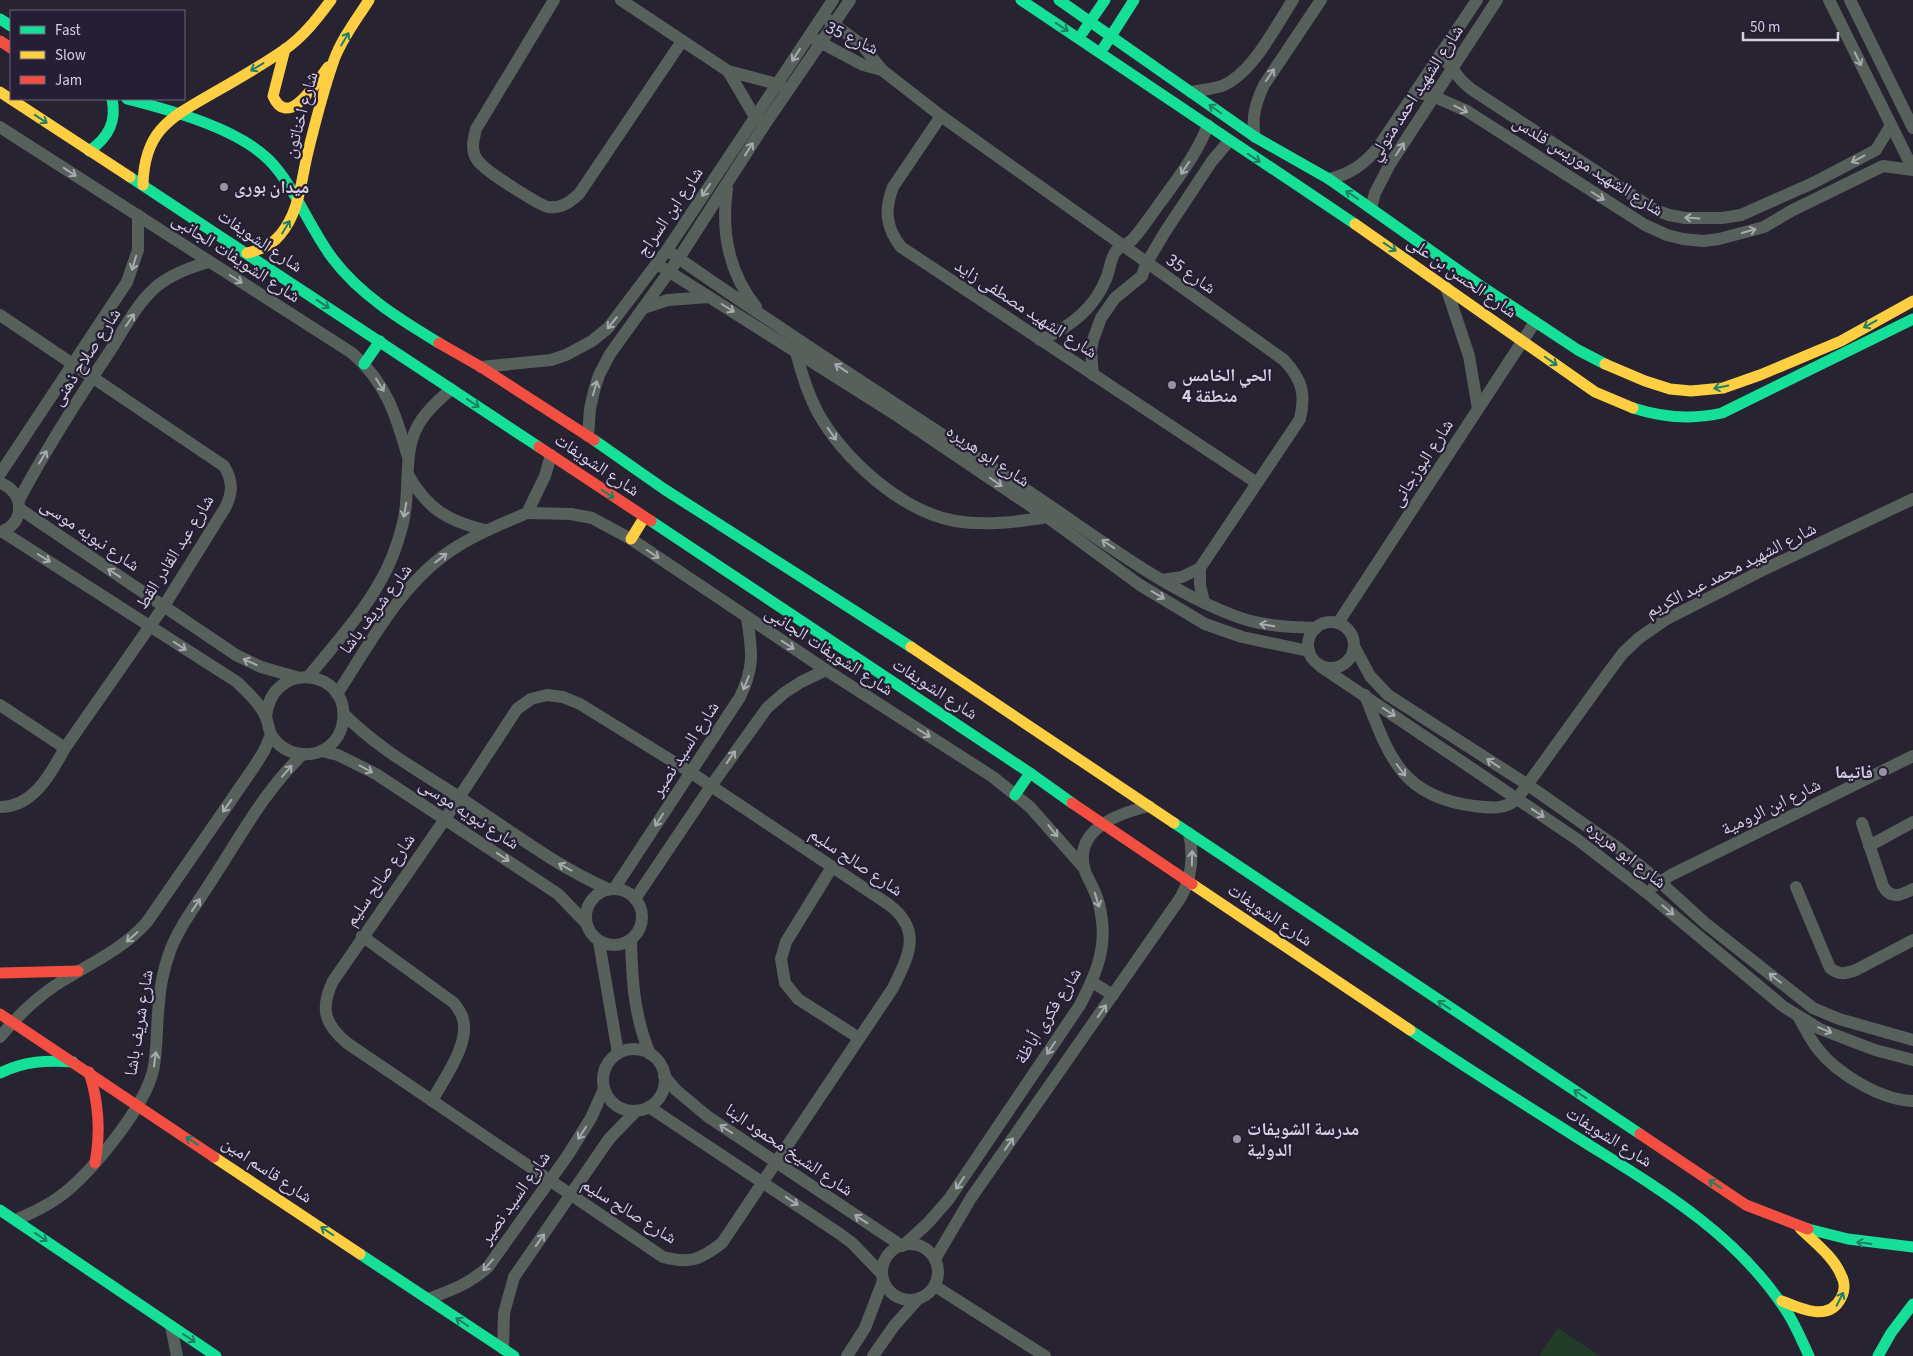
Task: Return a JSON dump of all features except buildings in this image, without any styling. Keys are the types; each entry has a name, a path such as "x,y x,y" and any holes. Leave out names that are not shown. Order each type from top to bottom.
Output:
{"main road":[{"path":"143,185 143,168 147,151 154,136 165,122 179,112 257,68 285,49 307,30 331,0"},
{"name":"شارع اخناتون","path":"247,253 259,250 270,244 288,225 296,202 314,127 335,58 369,0"},
{"name":"شارع الحسن بن على","path":"1021,0 1445,285 1595,392 1617,403 1657,414 1690,417 1714,415 1913,319"},
{"name":"شارع الحسن بن على","path":"1059,0 1255,137 1329,179 1478,284 1578,350 1612,368 1670,389 1691,391 1723,388 1760,375 1841,341 1913,301"},
{"path":"1079,38 1105,0"},
{"path":"1100,52 1131,4 1116,0"},
{"path":"285,49 273,96 275,102 286,109 293,108 299,104 335,58"},
{"name":"شارع الشويفات","path":"12,100 247,253 1030,773 1102,824 1426,1041 1703,1219 1755,1269 1782,1302 1796,1326 1809,1356"},
{"path":"89,151 102,141 111,127 114,111 112,100"},
{"name":"شارع الشويفات","path":"130,100 179,112 232,134 256,149 269,160 280,174 332,258 370,298 413,327 481,367 588,436 664,489 898,639 1746,1205 1800,1228 1855,1242 1913,1247"},
{"path":"364,364 380,341"},
{"path":"631,539 644,518"},
{"path":"1015,795 1030,773"},
{"path":"0,973 78,971"},
{"name":"شارع قاسم امين","path":"0,1014 138,1104 508,1352"},
{"path":"0,1073 28,1062 51,1060 74,1062"},
{"path":"88,1072 96,1094 100,1117 99,1140 94,1163"},
{"path":"0,1210 216,1356"},
{"path":"1782,1302 1808,1312 1825,1312 1833,1310 1843,1294 1844,1285 1841,1273 1800,1228"},
{"path":"1878,1356 1895,1326 1913,1304"}],"street":[{"path":"554,0 476,129 472,142 474,154 482,165 538,203 548,207 560,206 571,202 579,194 682,41"},
{"path":"620,0 728,71 783,87"},
{"name":"شارع ابن السراج","path":"481,367 550,360 592,341 608,328 667,250 783,87 820,43 833,0"},
{"name":"شارع ابن السراج","path":"783,87 809,36 850,0"},
{"path":"1192,92 1221,86 1233,80 1246,69 1293,0"},
{"path":"1255,137 1253,116 1257,99 1264,85 1321,0"},
{"name":"شارع الشهيد احمد متولي","path":"1329,179 1353,171 1377,149 1477,0"},
{"name":"شارع الشهيد احمد متولي","path":"1371,208 1375,192 1390,164 1497,0"},
{"path":"1829,0 1913,170"},
{"path":"1850,0 1913,128"},
{"name":"شارع 35","path":"828,20 862,45 882,70 941,116 1146,264 1284,360 1295,372 1302,387 1304,403 1300,419 1200,568"},
{"name":"شارع 35","path":"809,36 863,65 882,70"},
{"name":"شارع الشهيد موريس قلدس","path":"1440,54 1471,89 1654,210 1668,215 1706,219 1741,215 1813,183 1876,150"},
{"path":"728,71 760,121"},
{"name":"شارع الشهيد موريس قلدس","path":"1416,92 1452,104 1480,119 1645,225 1683,239 1703,240 1744,233 1764,226 1883,166"},
{"name":"شارع الشهيد مصطفى زايد","path":"941,116 888,199 886,212 888,225 893,237 901,247 1257,483"},
{"name":"شارع ابن السراج","path":"588,436 590,409 599,375 610,354 670,272 727,184 760,121"},
{"path":"1040,340 1065,328 1086,311 1106,280 1113,257 1121,246 1130,241 1155,210 1200,146 1208,125"},
{"path":"1891,125 1876,150 1883,166 1913,170"},
{"name":"شارع الشويفات الجانبى","path":"0,126 352,353 380,383 398,424 408,457"},
{"path":"1093,374 1092,345 1101,318 1114,298 1142,276 1146,264 1185,200 1212,161 1229,141"},
{"path":"727,184 724,231 729,254 737,276 759,321"},
{"path":"1645,225 1654,210"},
{"name":"شارع صلاح ذهنى","path":"0,474 127,282 138,250 138,215"},
{"name":"شارع ابو هريره","path":"667,250 759,321 918,423 1052,513 1149,573 1204,602 1250,622 1272,626 1316,628"},
{"name":"شارع صلاح ذهنى","path":"1,532 11,527 17,519 19,505 40,461 131,317 158,286 188,268 209,262"},
{"name":"شارع ابو هريره","path":"656,264 710,297 759,321"},
{"path":"1445,285 1469,356 1478,409"},
{"path":"642,308 668,300 710,297"},
{"name":"شارع عبد القادر القط","path":"0,315 224,466 230,476 232,489 229,499 164,606 65,748 51,773 36,792 22,803 0,806"},
{"name":"شارع البوزجانى","path":"1338,622 1535,322"},
{"path":"799,347 802,375 818,412 836,440 885,487 924,511 957,521 993,523 1052,513"},
{"name":"شارع شريف باشا","path":"302,677 353,623 374,592 392,558 406,506 408,457 414,436 421,420 451,389"},
{"path":"527,513 542,482 551,455"},
{"path":"408,474 430,506 446,517 463,525 485,530"},
{"name":"شارع نبويه موسى","path":"0,483 9,487 19,505 236,655 261,667 302,677"},
{"name":"شارع الشهيد محمد عبد الكريم","path":"1517,798 1608,673 1639,638 1665,620 1767,568 1913,499"},
{"name":"شارع الشويفات الجانبى","path":"527,513 571,514 592,518 631,539 826,670 993,777 1030,807 1084,868"},
{"name":"شارع شريف باشا","path":"337,694 395,607 421,575 457,546 485,530 527,513"},
{"name":"شارع ابو هريره","path":"1052,513 1140,585 1205,624 1267,644 1309,651"},
{"path":"1,532 237,682 256,703 266,718 271,735 285,749 303,754 321,751 335,740 343,724 344,714 337,694 325,682 302,677 280,685 274,692 267,709 266,718"},
{"path":"1162,580 1182,577 1200,568 1200,585 1204,602"},
{"path":"1140,585 1149,573"},
{"name":"شارع السيد نصير","path":"611,889 740,697 748,680 752,651 747,618"},
{"path":"1338,622 1351,632 1355,648 1352,657 1346,664 1338,668 1328,669 1320,666 1313,660 1308,643 1311,634 1322,623 1338,622"},
{"name":"شارع ابو هريره","path":"1355,648 1370,676 1388,695 1528,785 1618,848 1660,882 1705,923 1813,1008 1839,1019 1913,1040"},
{"name":"شارع ابو هريره","path":"1320,666 1578,840 1647,893 1784,1007 1820,1029 1874,1050 1913,1060"},
{"path":"635,899 711,786 767,708 784,693 801,682 826,670"},
{"name":"شارع صالح سليم","path":"547,695 563,697 580,704 690,772 898,912 907,926 910,944 903,967 893,988 722,1244 709,1254 694,1261 677,1261 663,1257 347,1043 329,1025 325,1011 327,994 333,981 362,936 445,819 517,709 531,699 547,695"},
{"path":"1365,695 1379,732 1400,770 1423,791 1440,799 1485,807 1506,807 1517,798"},
{"path":"0,705 65,748"},
{"name":"شارع نبويه موسى","path":"344,714 374,740 560,865 611,889"},
{"path":"0,1037 12,1022 43,994 117,949 135,935 147,922 254,767 271,735"},
{"name":"شارع نبويه موسى","path":"321,751 338,755 376,774 558,894 586,923"},
{"name":"شارع شريف باشا","path":"16,1220 38,1210 59,1197 78,1181 94,1163 138,1104 153,1072 163,973 182,925 264,799 288,768 303,754"},
{"name":"شارع ابن الرومية","path":"1647,893 1660,882 1913,756"},
{"name":"شارع فكرى أباظة","path":"903,1245 928,1224 950,1198 1080,1005 1092,982 1101,952 1102,921 1097,897 1084,868 1083,854 1087,840 1096,828 1102,824 1130,811 1149,806"},
{"path":"1869,846 1913,822"},
{"path":"1862,823 1883,886 1887,892 1893,896 1913,889"},
{"path":"934,1258 971,1198 1181,897 1188,881 1192,857 1189,833"},
{"path":"832,867 786,942 781,959 785,982 798,998 859,1038"},
{"path":"1796,886 1830,968 1837,973 1847,973 1856,970 1913,940"},
{"path":"611,889 626,891 635,899 640,907 642,916 641,925 631,940 615,946 599,942 591,934 586,923 587,908 590,901 601,892 611,889"},
{"path":"362,936 454,1003 462,1016 465,1028 463,1044 432,1101"},
{"path":"631,940 634,996 642,1034 650,1054"},
{"path":"599,942 618,1053"},
{"path":"1092,982 1113,994"},
{"path":"1798,1016 1817,1048 1838,1070 1857,1082 1887,1096 1913,1101"},
{"path":"508,1352 504,1313 514,1277 609,1139 642,1109 661,1094 664,1076 660,1063 650,1054 634,1049 618,1053 604,1069 602,1079 604,1089 609,1099 616,1106 626,1110 642,1109 763,1182 852,1243 883,1277"},
{"name":"شارع الشيخ محمود البنا","path":"664,1076 676,1090 707,1116 903,1245"},
{"name":"شارع السيد نصير","path":"428,1298 462,1287 476,1278 488,1266 550,1182 591,1118 604,1089"},
{"path":"874,1356 894,1326 917,1300 927,1295 935,1286 938,1272 934,1258 925,1248 911,1244 903,1245 889,1254 883,1266 883,1277 886,1287 896,1297 903,1300 917,1300"},
{"path":"847,1356 865,1328 883,1277"},
{"path":"935,1286 1045,1356"},
{"path":"170,1326 177,1356"}],"green space":[{"path":"1558,1328 1600,1356 1539,1356"}],"traffic: fast":[{"path":"1021,0 1355,224"},
{"path":"1059,0 1255,137 1329,179 1478,284 1578,350 1605,364"},
{"path":"1083,32 1105,0"},
{"path":"1104,47 1134,0"},
{"path":"0,19 10,25"},
{"path":"89,151 101,141 110,129 113,115 112,100"},
{"path":"131,100 182,115 221,130 239,139 269,160 278,170 325,247 344,272 382,306 439,343"},
{"path":"130,177 539,447"},
{"path":"1633,408 1654,414 1688,417 1722,413 1913,319"},
{"path":"364,364 380,341"},
{"path":"594,440 664,489 911,647"},
{"path":"651,521 1030,773 1072,803"},
{"path":"1015,795 1030,773"},
{"path":"1174,823 1640,1134"},
{"path":"1410,1030 1643,1179 1695,1215 1742,1256 1764,1280 1794,1324 1809,1356"},
{"path":"0,1073 36,1062 73,1062"},
{"path":"0,1210 216,1356"},
{"path":"1808,1229 1848,1239 1913,1247"},
{"path":"360,1254 514,1356"},
{"path":"1878,1356 1891,1333 1913,1304"}],"traffic: slow":[{"path":"143,185 149,150 163,127 186,109 276,56 291,45 331,0"},
{"path":"247,253 261,249 273,242 280,235 291,217 298,197 319,107 334,60 345,36 369,0"},
{"path":"285,49 273,96 279,105 287,108 294,106 302,100 328,67"},
{"path":"0,92 10,99"},
{"path":"12,100 130,177"},
{"path":"1355,224 1595,392 1633,408"},
{"path":"1605,364 1645,381 1670,389 1691,391 1723,388 1760,375 1841,341 1913,301"},
{"path":"631,539 644,518"},
{"path":"911,647 1174,823"},
{"path":"1192,884 1410,1030"},
{"path":"214,1157 360,1254"},
{"path":"1782,1301 1806,1310 1822,1312 1836,1305 1843,1292 1843,1281 1834,1262 1800,1228"}],"traffic: jam":[{"path":"0,41 10,47"},
{"path":"439,343 481,367 594,440"},
{"path":"539,447 651,521"},
{"path":"1072,803 1192,884"},
{"path":"0,973 78,971"},
{"path":"0,1014 214,1157"},
{"path":"89,1072 98,1117 95,1163"},
{"path":"1640,1134 1746,1205 1808,1229"}],"place":[{"name":"ميدان بورى","path":"224,187"},
{"name":"الحي الخامس منطقة 4","path":"1172,385"},
{"name":"فاتيما","path":"1883,772"},
{"name":"مدرسة الشويفات الدولية","path":"1237,1139"}]}
